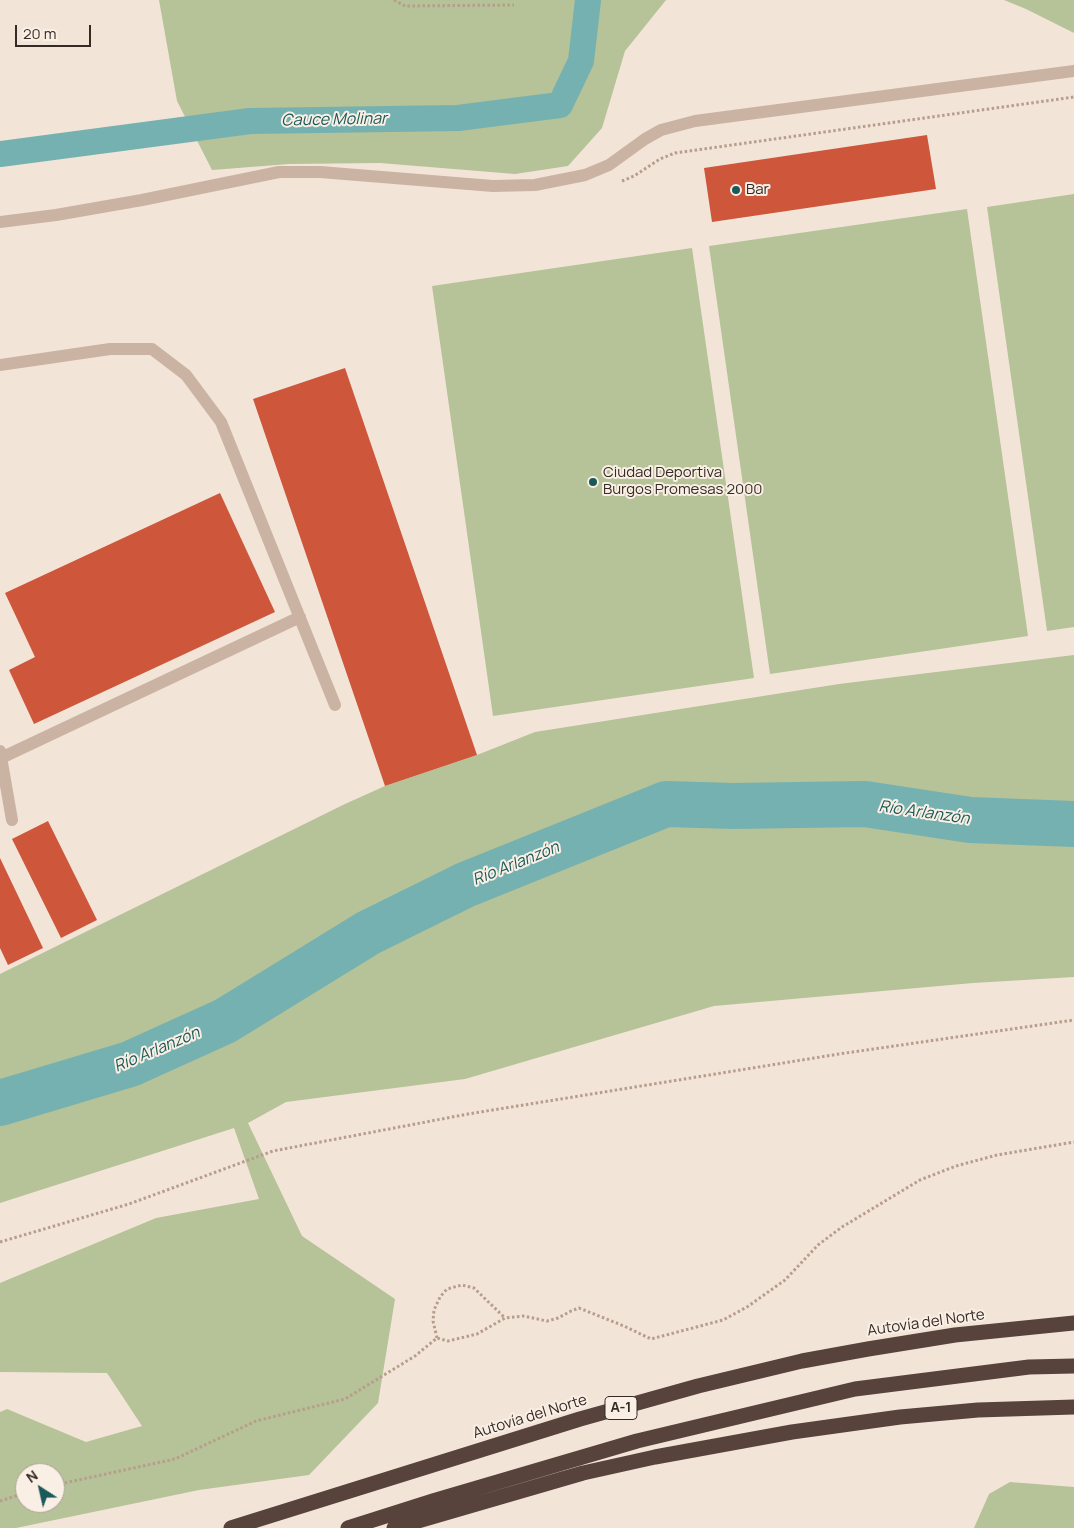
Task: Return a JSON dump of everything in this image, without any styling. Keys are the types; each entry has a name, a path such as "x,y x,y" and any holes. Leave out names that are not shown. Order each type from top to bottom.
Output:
{"highway":[{"path":"1021,1328 1074,1323"},
{"name":"A-1","path":"1021,1328 1074,1329"},
{"name":"Autovía del Norte","path":"231,1528 580,1419 698,1386 802,1361 868,1349 955,1335 1021,1328"},
{"path":"348,1528 638,1441 855,1389 1029,1366 1074,1366"},
{"path":"394,1528 583,1473 655,1457 792,1432 900,1417 978,1410 1074,1407"}],"lane":[{"path":"0,222 133,202 279,172 320,172 494,186 544,184 585,175 609,165 661,130 695,122 1074,72"},
{"path":"0,366 110,349 152,349 186,376 221,422 335,705"},
{"path":"12,820 2,772 1,754 300,617"}],"path":[{"path":"394,0 405,6 514,5"},
{"path":"0,1242 129,1204 274,1151 478,1112 839,1054 1074,1020"},
{"path":"65,1483 175,1459 256,1421 345,1399 415,1356 437,1338 448,1340 477,1334 505,1318 522,1316 547,1320 558,1318 579,1308 651,1339 723,1320 747,1308 785,1280 818,1245 920,1180 956,1166 997,1155 1074,1142"},
{"path":"437,1338 433,1321 434,1310 440,1297 447,1289 462,1285 474,1288 505,1318"},
{"path":"0,1501 15,1496"}],"green space":[{"path":"159,0 666,0 625,51 602,128 568,166 515,174 380,163 289,164 212,170 177,101"},
{"path":"1004,0 1074,0 1074,33 1026,9"},
{"path":"1074,194 1074,627 1047,631 987,207"},
{"name":"Ciudad Deportiva Burgos Promesas 2000","path":"967,209 1028,636 770,674 709,246"},
{"name":"Ciudad Deportiva Burgos Promesas 2000","path":"692,248 754,678 493,716 432,286"},
{"path":"1074,655 1074,977 973,983 714,1006 465,1079 286,1102 248,1123 302,1236 395,1299 378,1403 309,1475 199,1490 16,1528 0,1528 0,1412 7,1409 86,1442 142,1426 107,1373 0,1372 0,1283 156,1218 259,1199 234,1128 0,1203 0,974 345,804 385,786 477,755 535,732 839,684"},
{"path":"1010,1482 1074,1487 1074,1528 974,1528 989,1494"}],"building":[{"path":"927,135 936,189 712,222 704,168"},
{"path":"345,368 477,755 385,786 253,399"},
{"path":"220,493 275,612 34,724 9,670 35,657 5,593"},
{"path":"48,821 97,920 61,938 12,839"},
{"path":"0,858 43,948 8,965 0,948"}],"waterway":[{"name":"Cauce Molinar","path":"0,154 250,121 458,118 560,105 581,61 588,0"},
{"name":"Río Arlanzón","path":"0,1103 130,1064 225,1021 368,933 465,885 666,804 733,806 865,804 970,820 1074,824"}],"place":[{"name":"Bar","path":"736,190"},
{"name":"Ciudad Deportiva Burgos Promesas 2000","path":"593,482"}]}
